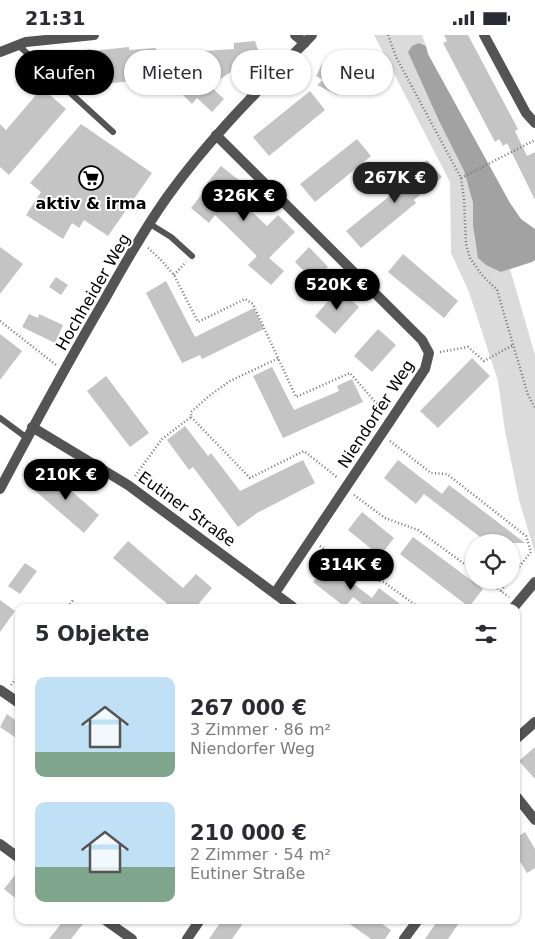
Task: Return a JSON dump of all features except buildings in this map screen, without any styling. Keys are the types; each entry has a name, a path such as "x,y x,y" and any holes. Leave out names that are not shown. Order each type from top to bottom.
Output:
{"street":[{"path":"0,52 23,40 94,35"},
{"path":"296,35 309,39"},
{"path":"484,35 526,113 535,123"},
{"name":"Hochheider Weg","path":"1,486 64,371 139,241 169,194 216,135 309,39"},
{"name":"Niendorfer Weg","path":"216,135 422,340 429,353 425,369 275,593"},
{"name":"Eutiner Straße","path":"32,427 128,485 289,604"},
{"path":"517,604 535,581"},
{"path":"0,690 15,700"},
{"path":"520,735 535,722"},
{"path":"520,801 535,820"},
{"path":"0,844 15,855"},
{"path":"111,924 132,939"},
{"path":"187,939 197,924"},
{"path":"404,939 415,924"}],"lane":[{"path":"23,40 113,132"},
{"path":"150,224 171,237 192,256"},
{"path":"0,418 26,439"}],"path":[{"path":"388,35 396,57 462,177 466,244 470,258 482,275 497,289 528,395 535,408"},
{"path":"462,177 535,140"},
{"path":"139,241 162,261 174,275 198,322 245,299 253,304 296,397 350,373 391,419"},
{"path":"174,275 192,256"},
{"path":"0,321 64,371"},
{"path":"429,353 468,347 484,361 513,345"},
{"path":"128,485 162,439 191,417 191,412 210,396 230,381 279,358"},
{"path":"191,417 250,478 304,451 385,518 418,530 465,564"},
{"path":"382,434 431,473 447,474 526,536 531,551 520,566"},
{"path":"311,539 358,575 384,582 414,604"},
{"path":"498,589 515,604"},
{"path":"70,604 74,599"}],"shaded area":[{"path":"374,35 422,35 426,46 419,43 409,52 439,121 464,171 473,203 473,225 501,272 510,269 535,355 535,553 519,500 505,431 498,381 469,292 451,253 450,182 393,72 393,50 382,50"},
{"path":"419,43 426,46 428,54 510,203 521,219 535,229 535,260 532,262 501,272 486,265 478,258 473,225 473,203 464,171 408,52 412,46"}],"place":[{"name":"aktiv & irma","path":"91,178"}]}
